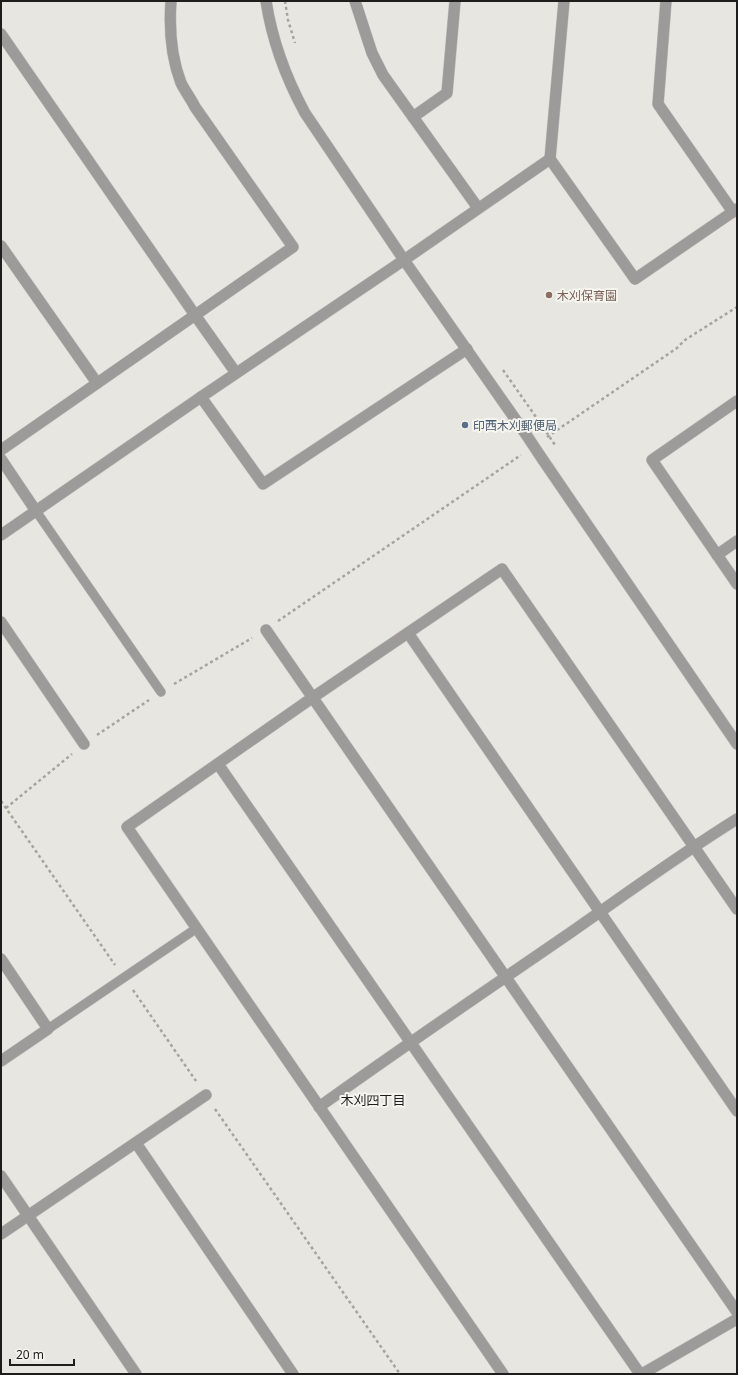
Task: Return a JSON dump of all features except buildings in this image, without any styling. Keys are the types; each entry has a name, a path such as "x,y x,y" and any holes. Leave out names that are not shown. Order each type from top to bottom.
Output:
{"street":[{"path":"1,450 293,247 195,107 182,84 173,58 170,21 171,1"},
{"path":"266,1 268,17 284,69 292,90 305,113 404,260 525,433 737,744"},
{"path":"355,1 372,53 383,75 478,208"},
{"path":"413,117 447,93 455,1"},
{"path":"564,1 550,159 635,279 735,211 658,104 666,1"},
{"path":"1,34 236,373"},
{"path":"1,535 550,159"},
{"path":"1,246 97,383"},
{"path":"201,397 263,484 467,350"},
{"path":"737,402 652,460 737,584"},
{"path":"1,459 36,511"},
{"path":"717,555 737,541"},
{"path":"503,1374 127,827 312,698 502,569 737,909"},
{"path":"1,622 84,744"},
{"path":"266,630 737,1312"},
{"path":"408,633 737,1111"},
{"path":"218,764 641,1374 737,1319"},
{"path":"319,1106 410,1041 506,977 694,846 737,819"},
{"path":"1,959 48,1029 1,1061"},
{"path":"1,1234 206,1095"},
{"path":"136,1143 293,1374"},
{"path":"1,1176 136,1374"}],"lane":[{"path":"36,511 161,692"},
{"path":"48,1029 197,928"}],"path":[{"path":"285,1 288,20 295,43"},
{"path":"547,437 677,348 685,340 737,307"},
{"path":"503,369 558,449"},
{"path":"6,808 84,744 161,692 266,630 527,451"}],"place":[{"name":"木刈保育園","path":"549,295"},
{"name":"印西木刈郵便局","path":"465,425"}],"district":[{"name":"木刈四丁目","path":"373,1100"}]}
